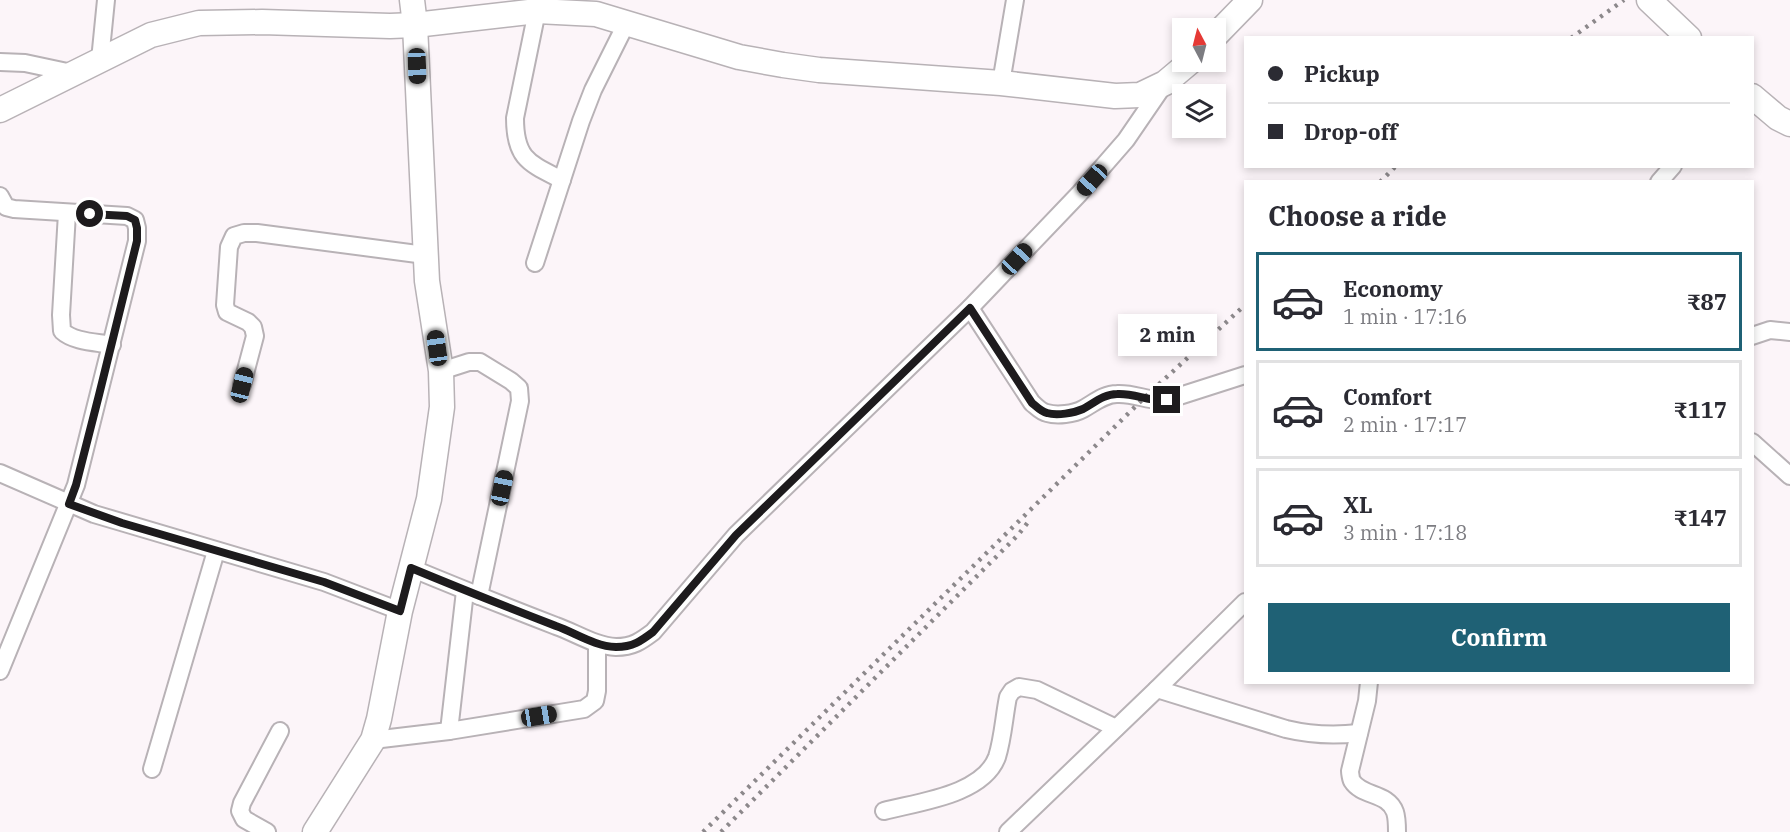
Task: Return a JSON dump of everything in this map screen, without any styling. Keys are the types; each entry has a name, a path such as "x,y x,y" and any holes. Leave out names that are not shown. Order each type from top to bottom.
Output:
{"street":[{"path":"100,60 106,0"},
{"path":"315,832 373,740 400,611 434,475 442,407 441,371 425,255 412,0"},
{"path":"1001,83 1015,0"},
{"path":"1226,25 1250,0"},
{"path":"1649,0 1687,36"},
{"path":"537,10 515,118 515,136 521,152 534,166 562,180"},
{"path":"0,110 152,35 200,23 262,22 390,26 537,10 597,14 739,57 819,70 1001,83 1115,96 1140,95 1165,83 1178,72"},
{"path":"535,263 592,90 627,22"},
{"path":"0,62 25,63 72,73"},
{"path":"411,568 597,644 617,647 638,644 653,632 736,535 970,308 1104,166 1126,140 1165,83"},
{"path":"1754,98 1778,118 1790,124"},
{"path":"1661,180 1671,168"},
{"path":"0,196 6,207 21,210 127,216 135,220 137,228 137,241 76,485 0,671"},
{"path":"67,213 62,331 74,338 112,345"},
{"path":"242,385 255,336 254,327 227,312 225,305 229,247 234,236 257,233 425,255"},
{"path":"970,308 1032,403 1045,413 1061,414 1081,410 1101,398 1114,394 1131,394 1155,401 1167,400 1244,375"},
{"path":"1754,335 1770,330 1790,332"},
{"path":"441,371 469,362 480,362 512,381 519,388 520,401 472,593 449,731"},
{"path":"1754,444 1790,476"},
{"path":"0,473 69,504 113,520 324,582 400,611"},
{"path":"152,769 216,551"},
{"path":"1008,832 1244,603"},
{"path":"373,740 449,731 584,709 595,701 597,692 597,644"},
{"path":"1369,684 1350,771 1352,781 1361,789 1382,797 1389,803 1395,812 1398,832"},
{"path":"884,811 952,794 968,787 980,778 996,759 1008,697 1019,687 1037,690 1116,728"},
{"path":"1157,689 1295,731 1321,735 1359,733"},
{"path":"267,832 244,819 240,812 242,803 280,731"}],"railway":[{"path":"1574,36 1624,0"},
{"path":"1382,180 1394,168"},
{"path":"703,832 1144,398 1244,306"},
{"path":"721,832 1018,535 1029,521"}],"route":[{"path":"90,214 127,216 135,220 137,241 76,485 69,504 122,523 352,591 400,611 411,568 597,644 617,647 638,644 653,632 736,535 970,308 1032,403 1045,413 1061,414 1081,410 1101,398 1114,394 1131,394 1155,401 1167,400"}]}
